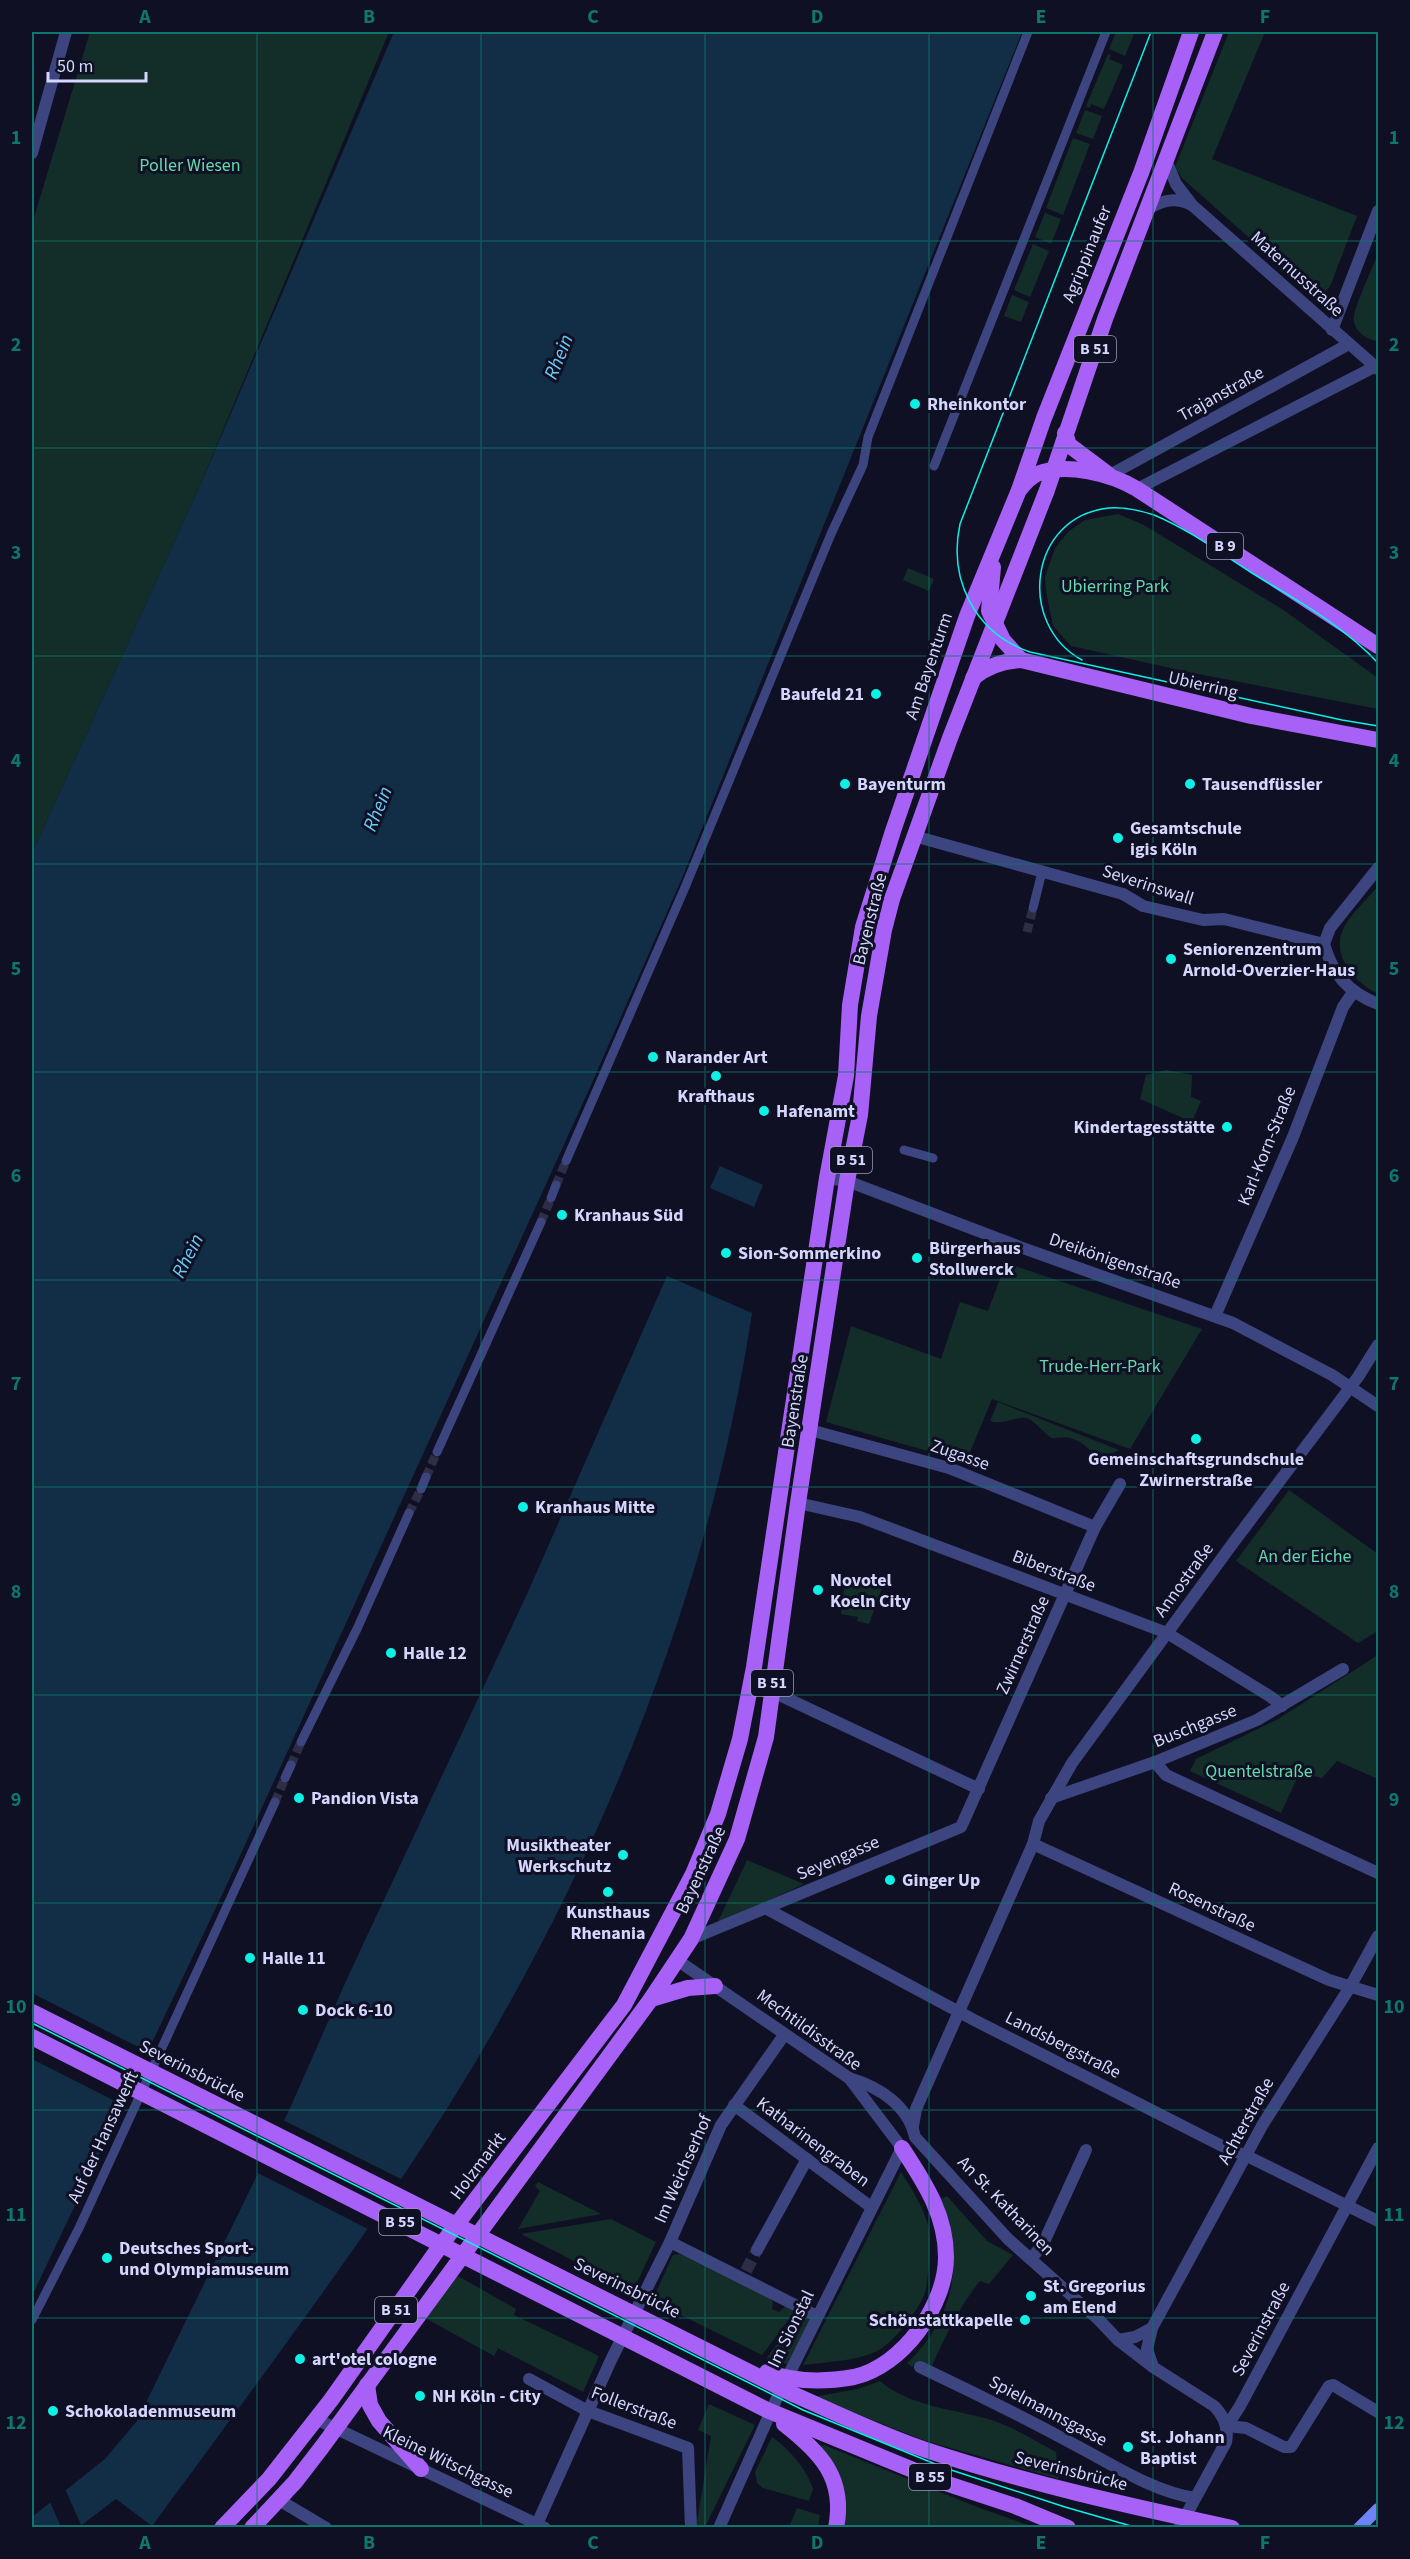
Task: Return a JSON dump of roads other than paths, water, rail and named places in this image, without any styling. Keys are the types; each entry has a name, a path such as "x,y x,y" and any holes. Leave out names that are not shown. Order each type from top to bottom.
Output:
{"main road":[{"name":"Agrippinaufer","path":"1019,490 1044,418 1141,172 1191,32"},
{"path":"1148,209 1215,32"},
{"path":"1167,95 1172,109 1176,112 1184,110"},
{"name":"B 51","path":"914,836 1053,471 1148,209"},
{"name":"B 9","path":"1065,433 1069,445 1110,475 1137,489 1378,646"},
{"name":"B 9","path":"1019,490 1031,477 1039,473 1085,471 1110,475"},
{"name":"Am Bayenturm","path":"885,859 967,615 1019,490"},
{"path":"994,551 989,611 1003,640 1021,660"},
{"name":"Ubierring","path":"973,678 983,669 996,664 1021,660 1251,716 1378,740"},
{"path":"950,668 961,663 970,670 973,678"},
{"path":"910,779 918,774 923,775 929,778 933,786"},
{"name":"Bayenstraße","path":"677,1960 691,1939 742,1827 766,1737 798,1503 847,1181 860,1115 869,1016 884,930 914,836"},
{"name":"Bayenstraße","path":"663,1932 693,1874 718,1814 740,1739 827,1178 846,1076 850,1005 855,970 863,927 885,859"},
{"path":"746,1706 754,1715 768,1721"},
{"path":"663,1932 677,1960"},
{"name":"Holzmarkt","path":"222,2528 269,2479 316,2419 441,2246 624,2005 663,1932"},
{"name":"B 51","path":"252,2528 279,2500 335,2428 651,1999 677,1960"},
{"path":"651,1999 688,1988 715,1986"},
{"name":"Severinsbrücke","path":"32,2012 795,2395 924,2450 1024,2480 1232,2528"},
{"name":"B 55","path":"32,2037 767,2410 798,2429 1015,2506 1068,2528"},
{"path":"731,2361 788,2378 812,2380 855,2376 874,2368 894,2355 917,2332 934,2307 941,2291 946,2256 940,2212 932,2195 902,2148"},
{"path":"367,2385 369,2405 421,2469"},
{"path":"798,2429 832,2475 838,2497 836,2528"},
{"path":"1359,2528 1378,2510"}],"street":[{"path":"32,153 66,32"},
{"path":"566,1161 606,1072 831,534 863,465 868,438 1028,32"},
{"path":"934,466 1106,32"},
{"name":"Maternusstraße","path":"1166,160 1176,184 1192,205 1348,344 1378,367"},
{"path":"1148,209 1169,200 1184,201 1192,205"},
{"path":"1332,330 1378,211"},
{"name":"Trajanstraße","path":"1110,475 1348,344"},
{"path":"1137,489 1378,367"},
{"path":"746,740 757,744"},
{"name":"Severinswall","path":"914,836 1123,894 1143,906 1203,921 1224,919 1324,944"},
{"path":"1378,868 1330,928 1324,944 1333,970 1354,991 1378,1004"},
{"path":"1033,908 1042,872"},
{"name":"Karl-Korn-Straße","path":"1215,1316 1293,1137 1343,1007 1354,991"},
{"path":"904,1150 933,1158"},
{"name":"Dreikönigenstraße","path":"827,1178 847,1181 1020,1247 1215,1316 1265,1339 1378,1406"},
{"path":"551,1198 556,1185"},
{"path":"436,1452 541,1222"},
{"name":"Annostraße","path":"1033,1844 1039,1821 1072,1764 1378,1345"},
{"name":"Zugasse","path":"810,1430 949,1468 1095,1527"},
{"path":"421,1489 426,1477"},
{"name":"Zwirnerstraße","path":"979,1790 1095,1527 1120,1484"},
{"name":"Biberstraße","path":"798,1503 860,1517 1167,1633 1271,1696 1282,1706"},
{"path":"301,1742 357,1629 409,1513"},
{"name":"Buschgasse","path":"1051,1798 1155,1762 1257,1720 1343,1669"},
{"path":"771,1691 979,1790"},
{"path":"1155,1762 1166,1774 1378,1873"},
{"path":"285,1778 291,1765"},
{"name":"Seyengasse","path":"691,1939 961,1827 979,1790"},
{"name":"Auf der Hansawerft","path":"32,2320 93,2198 275,1802"},
{"path":"913,2126 916,2109 1033,1844"},
{"name":"Rosenstraße","path":"1033,1844 1329,1980 1378,1995"},
{"name":"Landsbergstraße","path":"765,1908 976,2021 1216,2143 1378,2221"},
{"name":"Achterstraße","path":"1153,2367 1148,2349 1152,2328 1292,2076 1350,1987 1378,1935"},
{"name":"Mechtildisstraße","path":"677,1960 849,2078 902,2148"},
{"name":"Im Weichserhof","path":"784,2035 721,2125 670,2242 744,2274 817,2316"},
{"name":"An St. Katharinen","path":"849,2078 878,2089 893,2099 913,2126 915,2137 1008,2239 1118,2340 1153,2367 1214,2406 1222,2414 1227,2426"},
{"name":"Katharinengraben","path":"734,2105 872,2207"},
{"name":"Im Sionstal","path":"719,2528 817,2316 902,2148"},
{"name":"Severinstraße","path":"1179,2528 1226,2442 1227,2426 1240,2406 1378,2148"},
{"path":"1031,2259 1043,2244 1086,2150"},
{"path":"757,2250 807,2159"},
{"path":"541,2526 588,2411 670,2242"},
{"path":"1118,2340 1135,2337 1152,2328"},
{"name":"Spielmannsgasse","path":"920,2367 989,2400 1133,2476 1192,2502"},
{"name":"Follerstraße","path":"529,2379 588,2411 688,2448 691,2528"},
{"path":"1227,2426 1246,2428 1284,2447 1291,2447 1329,2386 1333,2385 1378,2412"},
{"path":"316,2419 335,2428"},
{"name":"Kleine Witschgasse","path":"335,2428 541,2526"},
{"path":"279,2500 326,2528"}],"water":[{"name":"Rhein","path":"394,32 1022,32 682,878 587,1094 229,1880 32,2296 32,853 198,490"},
{"path":"720,1166 763,1185 754,1207 710,1188"},
{"path":"667,1276 752,1313 734,1414 710,1515 680,1614 646,1711 607,1807 563,1901 515,1992 428,2139 352,2251 152,2526 116,2499 79,2527 32,2528 32,2517 105,2459 137,2421 291,2106 346,1981 528,1592"}],"tunnel":[{"path":"1027,932 1033,908"},
{"path":"556,1185 566,1161"},
{"path":"541,1222 551,1198"},
{"path":"426,1477 437,1452"},
{"path":"409,1513 421,1489"},
{"path":"291,1765 301,1742"},
{"path":"275,1802 285,1778"},
{"path":"746,2271 757,2250"}],"tram line":[{"path":"1151,32 960,524 957,545 962,584 970,602 994,632 1030,652 1378,726"},
{"path":"1082,660 1061,643 1047,622 1040,598 1041,574 1048,550 1062,530 1082,515 1115,508 1132,509 1154,515 1192,534 1334,625 1378,663"},
{"path":"32,2023 803,2410 945,2468 1138,2528"}],"place":[{"name":"Rheinkontor","path":"915,404"},
{"name":"Baufeld 21","path":"876,694"},
{"name":"Bayenturm","path":"845,784"},
{"name":"Tausendfüssler","path":"1190,784"},
{"name":"Gesamtschule igis Köln","path":"1118,838"},
{"name":"Seniorenzentrum Arnold-Overzier-Haus","path":"1171,959"},
{"name":"Narander Art","path":"653,1057"},
{"name":"Krafthaus","path":"716,1076"},
{"name":"Hafenamt","path":"764,1111"},
{"name":"Kindertagesstätte","path":"1227,1127"},
{"name":"Kranhaus Süd","path":"562,1215"},
{"name":"Sion-Sommerkino","path":"726,1253"},
{"name":"Bürgerhaus Stollwerck","path":"917,1258"},
{"name":"Gemeinschaftsgrundschule Zwirnerstraße","path":"1196,1439"},
{"name":"Kranhaus Mitte","path":"523,1507"},
{"name":"Novotel Koeln City","path":"818,1590"},
{"name":"Halle 12","path":"391,1653"},
{"name":"Pandion Vista","path":"299,1798"},
{"name":"Musiktheater Werkschutz","path":"623,1855"},
{"name":"Ginger Up","path":"890,1880"},
{"name":"Kunsthaus Rhenania","path":"608,1892"},
{"name":"Halle 11","path":"250,1958"},
{"name":"Dock 6-10","path":"303,2010"},
{"name":"Deutsches Sport- und Olympiamuseum","path":"107,2258"},
{"name":"St. Gregorius am Elend","path":"1031,2296"},
{"name":"Schönstattkapelle","path":"1025,2320"},
{"name":"art'otel cologne","path":"300,2359"},
{"name":"NH Köln - City","path":"420,2396"},
{"name":"Schokoladenmuseum","path":"53,2411"},
{"name":"St. Johann Baptist","path":"1128,2447"}],"park label":[{"name":"Poller Wiesen","path":"190,165"},
{"name":"Ubierring Park","path":"1115,586"},
{"name":"Trude-Herr-Park","path":"1100,1366"},
{"name":"An der Eiche","path":"1305,1556"},
{"name":"Quentelstraße","path":"1259,1771"}]}
